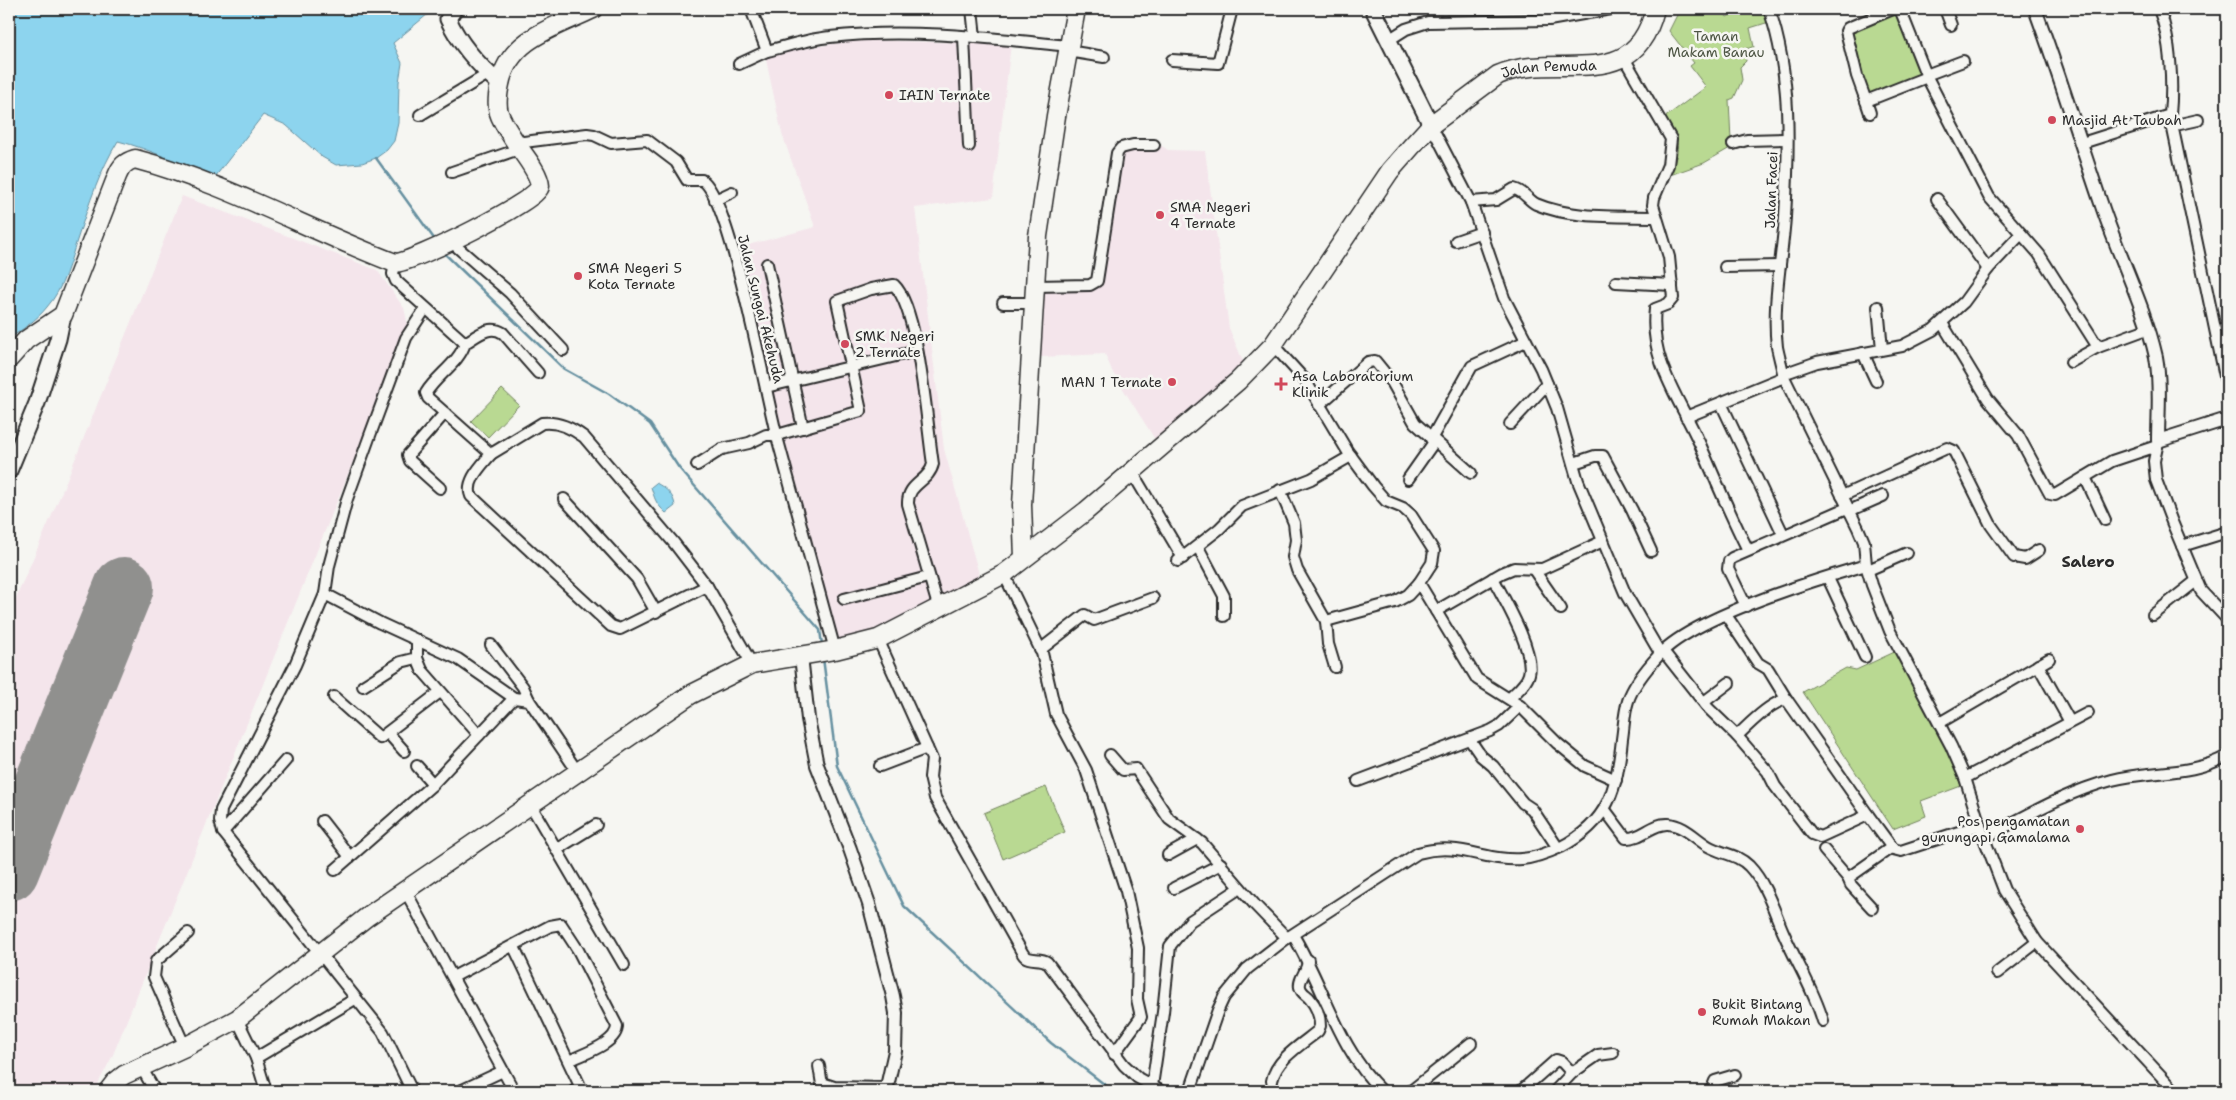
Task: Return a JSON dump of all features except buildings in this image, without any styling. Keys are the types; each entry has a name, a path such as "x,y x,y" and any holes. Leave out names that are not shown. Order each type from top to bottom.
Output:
{"highway":[{"path":"9,359 26,340 63,315 121,167 135,160 162,166 234,194 395,263 426,252 522,204 539,191 540,185 535,173 497,111 494,79 514,52 526,42 593,9"},
{"path":"1024,558 1022,505 1041,208 1076,9"},
{"path":"1624,58 1635,50 1643,39 1651,25 1655,9"},
{"name":"Jalan Pemuda","path":"108,1091 124,1075 185,1047 237,1019 321,952 405,890 690,695 752,664 833,651 878,639 1004,574 1086,512 1201,415 1273,345 1390,171 1430,125 1498,75 1509,70 1526,67 1599,64 1624,58"}],"main road":[{"path":"454,9 448,19 452,27 465,49 494,79"},
{"path":"1372,9 1430,125"},
{"path":"9,471 37,403 58,339 63,315"}],"street":[{"path":"751,9 767,51"},
{"path":"972,9 976,37"},
{"path":"1172,60 1218,63 1232,9"},
{"path":"1387,41 1406,29 1428,22 1549,20 1611,9"},
{"name":"Jalan Facei","path":"1769,9 1781,52 1787,104 1785,218 1776,329 1777,346 1784,375 1864,542 1867,568 1890,631 1941,722 1965,778 1984,838 2004,890 2037,942 2175,1091"},
{"path":"1870,113 1857,76 1846,31 1848,28 1894,9"},
{"path":"1900,9 1927,76 1990,197 2050,269 2098,347"},
{"path":"1945,9 1952,25"},
{"path":"2035,9 2082,143 2101,205 2140,305 2156,358 2158,379 2157,443 2154,460 2156,480 2196,581 2210,601 2227,619"},
{"path":"2158,9 2167,44 2170,120 2227,387 2227,401"},
{"path":"739,64 767,51 815,39 914,34 976,37 1068,48 1104,57"},
{"path":"964,37 969,146"},
{"path":"1624,58 1671,139 1668,165 1654,198 1656,217 1669,257 1672,285 1671,302 1655,310 1655,338 1664,371 1748,550"},
{"path":"1866,101 1963,61"},
{"path":"420,115 494,79"},
{"path":"2082,143 2170,120 2198,120"},
{"path":"1430,125 1471,202 1504,298 1558,408 1578,480 1603,541 1628,598 1661,652 1768,772 1775,786 1812,834 1820,837 1868,815"},
{"name":"Jalan Sungai Akehuda","path":"518,146 587,134 594,135 611,143 647,140 676,162 687,180 704,181 715,200 728,233 741,279 776,435 833,651"},
{"path":"1732,144 1747,140 1786,139"},
{"path":"1003,303 1034,294 1090,285 1097,282 1117,153 1121,148 1133,145 1154,146"},
{"path":"452,172 518,146"},
{"path":"1471,202 1496,200 1514,189 1525,193 1534,203 1566,212 1656,217"},
{"path":"715,200 732,192"},
{"path":"1937,199 1988,269"},
{"path":"1456,241 1482,232"},
{"path":"1686,417 1817,362 1902,346 1933,330 1964,302 1988,269 2022,234"},
{"path":"447,241 510,293 563,350"},
{"path":"395,263 394,278 425,309 465,343"},
{"path":"767,264 803,428"},
{"path":"1725,267 1780,266"},
{"path":"1616,282 1672,285"},
{"path":"697,465 722,449 749,443 766,435 776,435 861,411 837,300 890,284 900,290 904,299 917,351 933,464 927,477 911,488 907,496 928,577 939,609"},
{"path":"1878,307 1882,349"},
{"path":"412,1091 383,1032 321,952 223,832 220,821 221,810 291,673 325,594 329,566 347,499 368,438 406,338 425,309"},
{"path":"1942,323 1985,395 2018,436 2050,494 2055,495 2112,461 2227,419"},
{"path":"491,454 428,398 426,393 460,353 465,343 486,330 496,329 503,333 538,373"},
{"path":"2070,362 2098,347 2147,329"},
{"path":"1408,478 1433,440 1472,366 1526,341"},
{"path":"1273,345 1305,380 1351,456 1381,497 1403,508 1411,515 1430,545 1434,557 1419,583 1408,595 1395,602 1326,622"},
{"path":"766,387 851,365 917,351"},
{"path":"1863,353 1876,381"},
{"path":"1319,405 1368,362 1375,361 1392,382 1415,423 1471,473"},
{"path":"1510,424 1547,384"},
{"path":"1720,402 1783,534"},
{"path":"440,488 410,461 408,455 445,413"},
{"path":"707,586 620,629 611,626 476,501 469,492 472,479 491,454 542,423 550,422 575,431 584,437 607,463 707,586 752,664"},
{"path":"1842,496 1947,448 1954,450 1991,525 2014,558 2025,559 2039,550"},
{"path":"1132,472 1181,560 1242,506 1311,479 1351,456"},
{"path":"1574,463 1595,456 1603,456 1632,510 1651,551"},
{"path":"2084,476 2105,520"},
{"path":"1280,490 1294,523 1296,540 1293,557 1297,570 1326,622 1328,644 1335,667"},
{"path":"1746,606 1728,565 1732,558 1783,534 1883,496"},
{"path":"564,499 638,579 656,612"},
{"path":"2182,546 2227,532"},
{"path":"1534,570 1603,541"},
{"path":"1198,546 1224,596 1224,616"},
{"path":"1190,1091 1224,997 1247,969 1290,936 1418,853 1442,848 1521,859 1540,855 1558,848 1592,827 1605,810 1616,780 1628,699 1661,652 1688,634 1746,606 1828,578 1867,568 1907,553"},
{"path":"1436,610 1493,578 1514,568 1525,567 1534,570 1561,609"},
{"path":"1004,574 1040,650 1056,714 1086,770 1131,909 1138,948 1136,999 1141,1017 1114,1054"},
{"path":"844,599 928,577"},
{"path":"1493,578 1518,625 1530,666 1527,680 1510,698"},
{"path":"1828,578 1864,657"},
{"path":"2153,615 2196,581"},
{"path":"1419,583 1476,679 1510,698 1520,706 1574,758 1591,770 1616,780"},
{"path":"325,594 458,659 514,698 529,700"},
{"path":"1040,650 1085,615 1094,620 1153,598"},
{"path":"1726,615 1758,663 1768,669 1787,700 1892,847 1901,851 1980,825"},
{"path":"878,639 932,759 930,777 935,798 1023,954 1029,959 1041,958 1047,962 1080,1003 1114,1054 1138,1078 1157,1089 1170,946 1190,921 1240,888"},
{"path":"417,640 417,658 422,670 479,735"},
{"path":"491,645 523,687 529,700 576,772"},
{"path":"804,655 808,719 817,765 869,904 896,1013 895,1051 886,1089 822,1087 819,1066"},
{"path":"362,686 401,662 417,658"},
{"path":"1941,722 2049,659"},
{"path":"2038,665 2070,722"},
{"path":"1704,702 1729,683"},
{"path":"334,696 379,737 388,733 440,692"},
{"path":"335,870 433,784 514,698"},
{"path":"1737,736 1767,710 1782,700 1787,700"},
{"path":"1358,781 1470,740 1499,726 1520,706"},
{"path":"1965,778 2088,713"},
{"path":"388,733 404,751"},
{"path":"1470,740 1481,756 1494,766 1523,803 1532,809 1558,848"},
{"path":"880,766 927,748"},
{"path":"1110,755 1123,770 1136,769 1169,819 1197,839 1221,864 1240,888 1290,936 1308,959 1344,1039 1357,1062 1382,1091"},
{"path":"1984,838 2062,796 2085,787 2115,779 2192,770 2208,766 2227,756"},
{"path":"223,832 286,760"},
{"path":"417,766 433,784"},
{"path":"530,804 624,966"},
{"path":"1605,810 1626,838 1636,838 1654,827 1666,824 1674,825 1708,846 1736,856 1750,868 1773,907 1787,941 1816,997 1823,1021"},
{"path":"322,821 350,857"},
{"path":"557,849 596,825"},
{"path":"1168,855 1197,839"},
{"path":"1848,878 1892,847"},
{"path":"1824,850 1872,908"},
{"path":"1174,888 1221,864"},
{"path":"405,890 514,1091"},
{"path":"453,977 550,926 561,924 613,1017 617,1032 612,1039 568,1061"},
{"path":"185,1047 154,977 156,961 188,933"},
{"path":"1997,972 2037,942"},
{"path":"514,946 568,1061 579,1090"},
{"path":"1272,1081 1274,1074 1292,1052 1318,1031 1320,1026 1316,1008 1300,987 1300,982 1308,968 1308,959"},
{"path":"256,1058 355,998"},
{"path":"237,1019 256,1058 266,1091"},
{"path":"1411,1091 1471,1043"},
{"path":"1555,1091 1572,1074 1598,1055 1614,1053"},
{"path":"1522,1091 1556,1060 1562,1062 1572,1074"},
{"path":"141,1067 155,1091"},
{"path":"460,1091 503,1071"},
{"path":"1711,1091 1716,1081 1735,1074"}],"shaded area":[{"name":"SMK Negeri 2 Ternate","path":"858,40 1011,44 993,198 915,208 944,449 982,585 895,625 849,640 836,639 782,440 737,248 815,227 782,134 765,55"},
{"name":"SMA Negeri 4 Ternate","path":"1119,143 1159,144 1168,150 1205,151 1229,328 1245,366 1156,441 1113,373 1105,354 1041,357 1042,281 1095,279"},
{"path":"182,196 377,270 404,308 408,326 112,1057 94,1091 9,1091 9,614 61,494"}],"green space":[{"name":"Taman Makam Banau","path":"1680,9 1720,9 1727,17 1741,9 1764,9 1769,22 1750,28 1754,47 1744,49 1746,61 1740,67 1742,80 1734,98 1729,100 1730,148 1704,163 1670,175 1678,145 1674,134 1664,118 1706,87 1690,66 1694,63 1669,31"},
{"path":"1896,13 1924,77 1867,99 1851,30"},
{"path":"502,389 519,405 488,437 471,421"},
{"path":"1901,649 1947,744 1961,786 1921,801 1926,816 1893,829 1803,692 1846,668 1856,670"},
{"path":"1046,787 1065,832 1003,859 984,813"}],"water":[{"path":"9,9 434,9 393,43 402,63 399,82 398,123 394,141 387,150 376,158 362,163 336,165 322,157 286,125 263,115 215,177 143,148 118,141 95,187 66,274 58,291 39,316 9,339"},
{"path":"656,483 669,492 673,498 675,506 666,513 657,504 653,495 651,487"}],"waterway":[{"path":"376,158 435,240"},
{"path":"444,253 564,369 609,394 650,424 679,468 820,630 822,645"},
{"path":"823,658 837,766 904,906 1051,1043 1113,1091"}],"runway":[{"path":"9,871 124,587"}],"place":[{"name":"IAIN Ternate","path":"889,95"},
{"name":"Masjid At Taubah","path":"2052,120"},
{"name":"SMA Negeri 4 Ternate","path":"1160,215"},
{"name":"SMA Negeri 5 Kota Ternate","path":"578,276"},
{"name":"SMK Negeri 2 Ternate","path":"845,344"},
{"name":"MAN 1 Ternate","path":"1172,382"},
{"name":"Asa Laboratorium Klinik","path":"1281,384"},
{"name":"Pos pengamatan gunungapi Gamalama","path":"2080,829"},
{"name":"Bukit Bintang Rumah Makan","path":"1702,1012"}],"district":[{"name":"Salero","path":"2088,561"}]}
